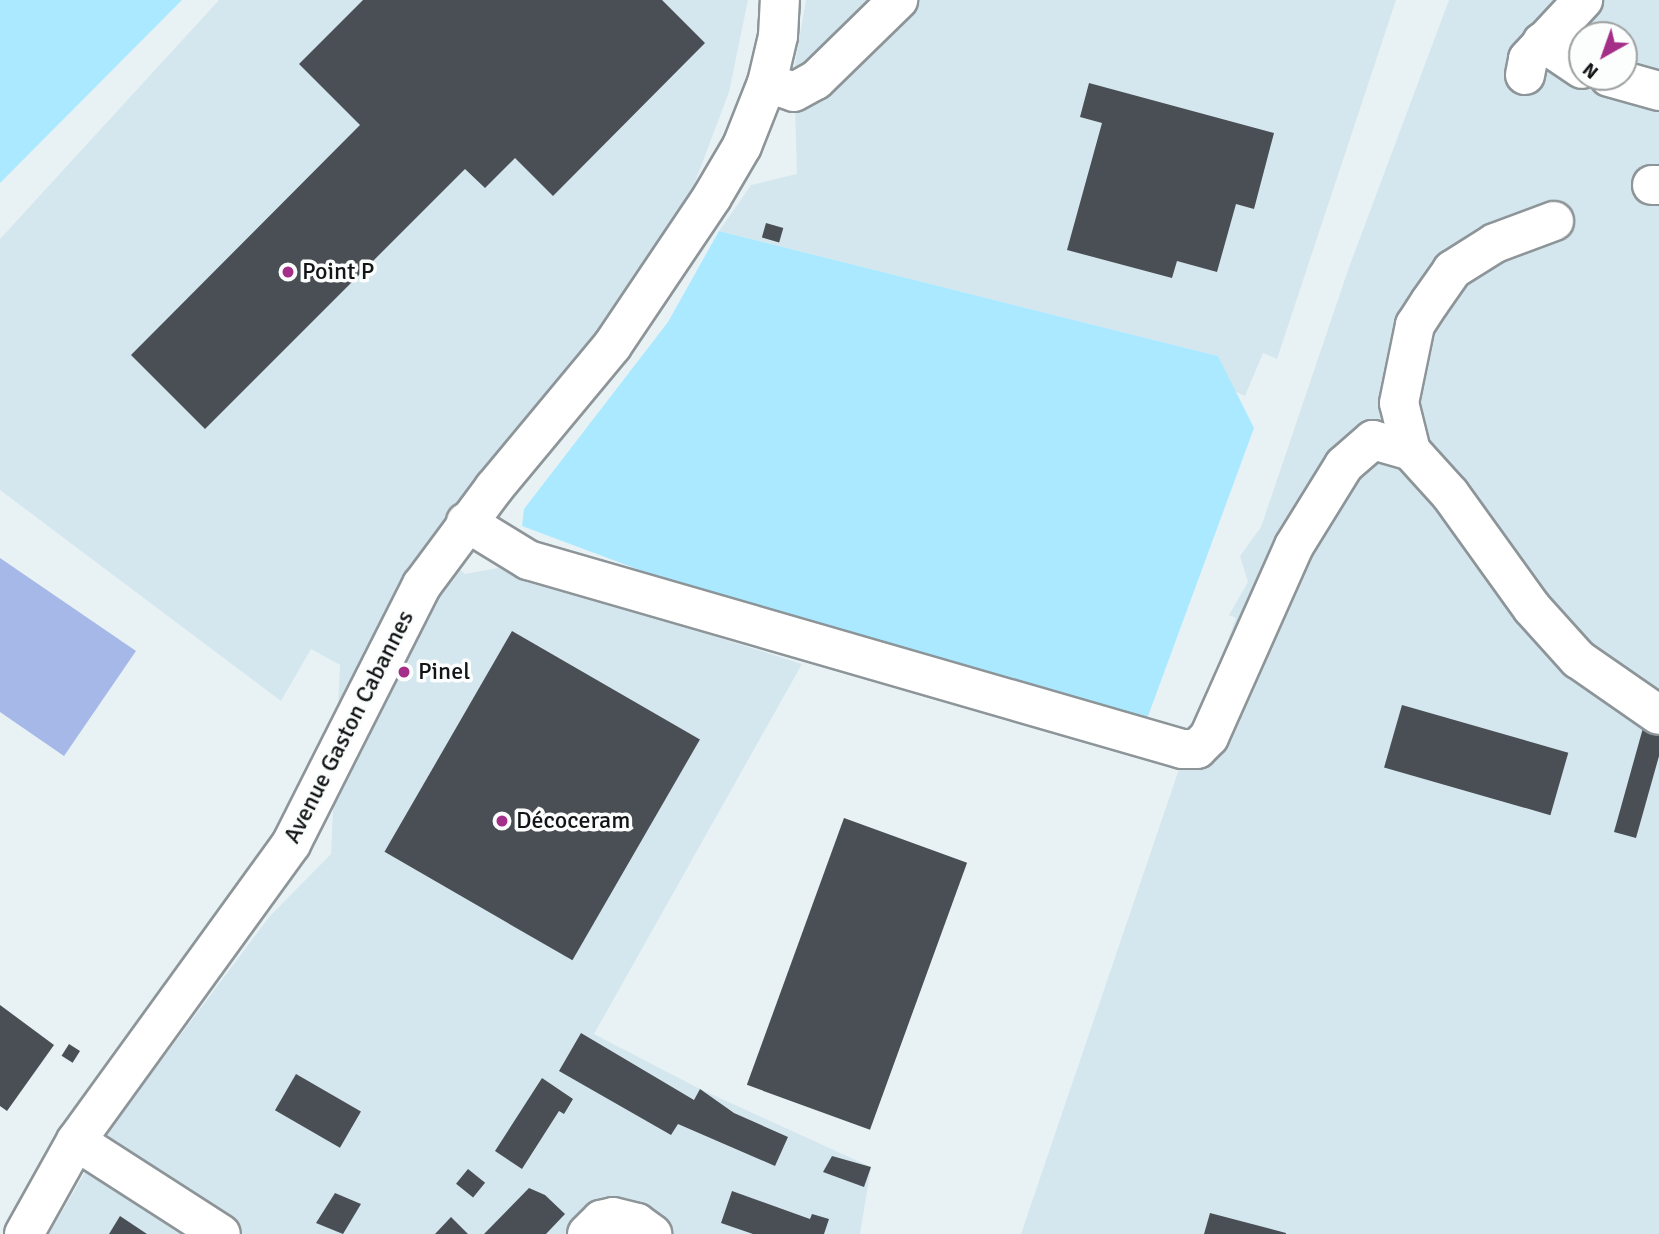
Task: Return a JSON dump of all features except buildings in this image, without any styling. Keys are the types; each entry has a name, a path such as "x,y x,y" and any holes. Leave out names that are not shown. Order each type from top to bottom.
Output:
{"main road":[{"name":"Avenue Gaston Cabannes","path":"24,1234 76,1141 291,844 422,584 466,522 594,369 663,275 742,146 767,83 778,36 780,0"},
{"path":"767,83 794,92 816,80 898,0"},
{"path":"1568,66 1533,58 1574,3"},
{"path":"1638,85 1659,91"},
{"path":"1554,221 1495,243 1452,270 1415,325 1399,403 1411,451 1450,494 1532,608 1578,659 1659,715"},
{"path":"466,522 528,560 1182,749 1197,749 1209,737 1294,546 1344,465 1373,440 1411,451"},
{"path":"76,1141 220,1234"},
{"path":"587,1234 601,1220 613,1217 637,1223 652,1234"}],"shaded area":[{"path":"0,0 182,0 0,183"},
{"path":"219,0 748,0 729,92 694,185 634,281 556,390 431,543 465,574 498,568 802,664 594,1034 700,1089 871,1167 860,1234 49,1234 112,1126 270,916 331,854 340,665 311,649 281,701 0,490 0,239"},
{"path":"806,0 1396,0 1277,359 1263,353 1245,396 1234,391 1218,356 719,231 751,185 797,174 795,109 816,80 794,69"},
{"path":"1449,0 1659,0 1659,1234 1021,1234 1178,772 1236,618 1229,615 1248,582 1240,556 1261,527 1348,270"},
{"path":"719,231 1218,356 1254,428 1144,727 763,616 522,526 524,509 668,322"},
{"path":"0,558 136,651 64,756 0,712"}],"place":[{"name":"Point P","path":"288,272"},
{"name":"Pinel","path":"404,672"},
{"name":"Décoceram","path":"502,821"}]}
